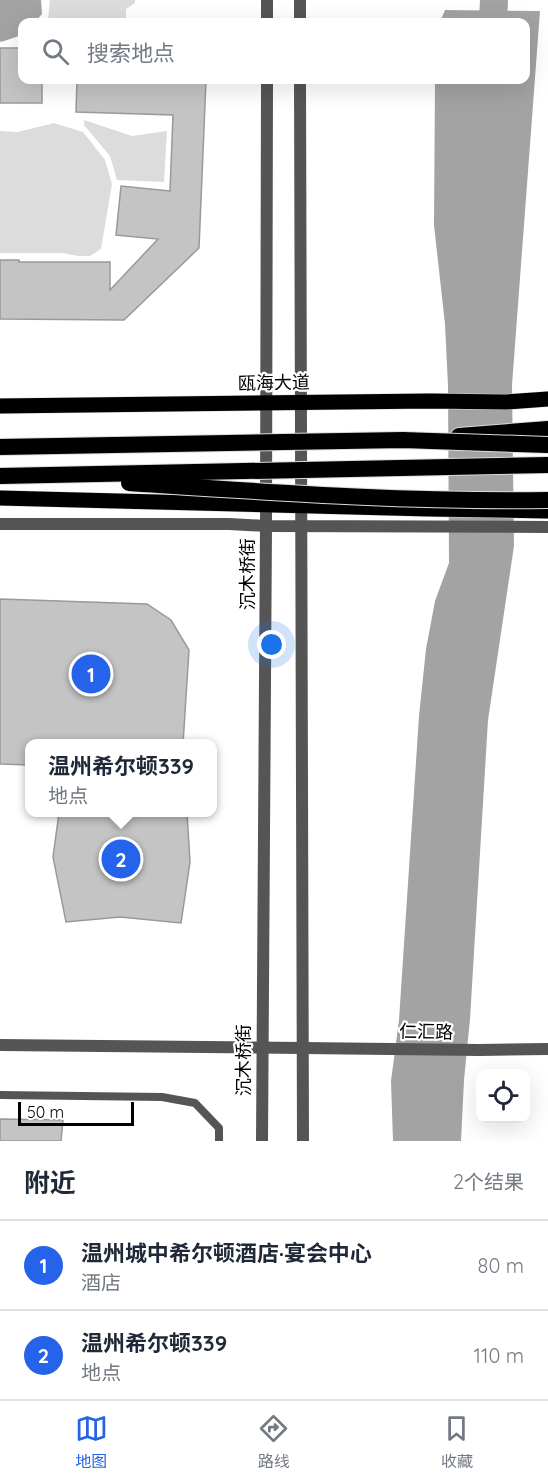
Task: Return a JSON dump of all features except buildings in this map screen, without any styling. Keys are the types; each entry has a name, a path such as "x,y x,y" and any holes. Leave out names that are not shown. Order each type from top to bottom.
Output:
{"highway":[{"path":"403,440 548,429"},
{"path":"0,447 403,440 548,445"},
{"path":"6,476 548,465"},
{"path":"6,476 342,496 506,501 548,500"}],"main road":[{"name":"瓯海大道","path":"0,406 507,402 548,399"},
{"path":"0,498 548,511"}],"street":[{"path":"267,0 267,18"},
{"path":"300,0 300,18"},
{"name":"沉木桥街","path":"262,1141 267,505 267,84"},
{"path":"300,84 303,1141"},
{"path":"0,524 548,527"},
{"name":"仁汇路","path":"0,1045 548,1049"}],"lane":[{"path":"0,1095 162,1097 195,1103 219,1128 219,1141"}],"shaded area":[{"path":"0,0 41,0 42,14 38,18 18,18 18,36 0,41"},
{"path":"50,0 135,0 135,3 126,9 126,18 48,18"},
{"path":"445,10 540,11 512,385 514,546 488,720 461,1141 393,1141 391,1081 399,1020 419,716 426,649 435,601 449,563 448,386 445,324 434,225 435,84 530,84 530,18 442,18"},
{"path":"84,120 132,136 167,131 164,182 117,180 110,156 84,125"},
{"path":"54,123 83,132 105,160 112,184 101,249 90,256 62,253 0,253 0,131 18,132"}],"waterway":[{"path":"493,18 494,0"}],"place":[{"name":"温州城中希尔顿酒店·宴会中心","path":"91,674"},
{"name":"温州希尔顿339","path":"121,859"}]}
